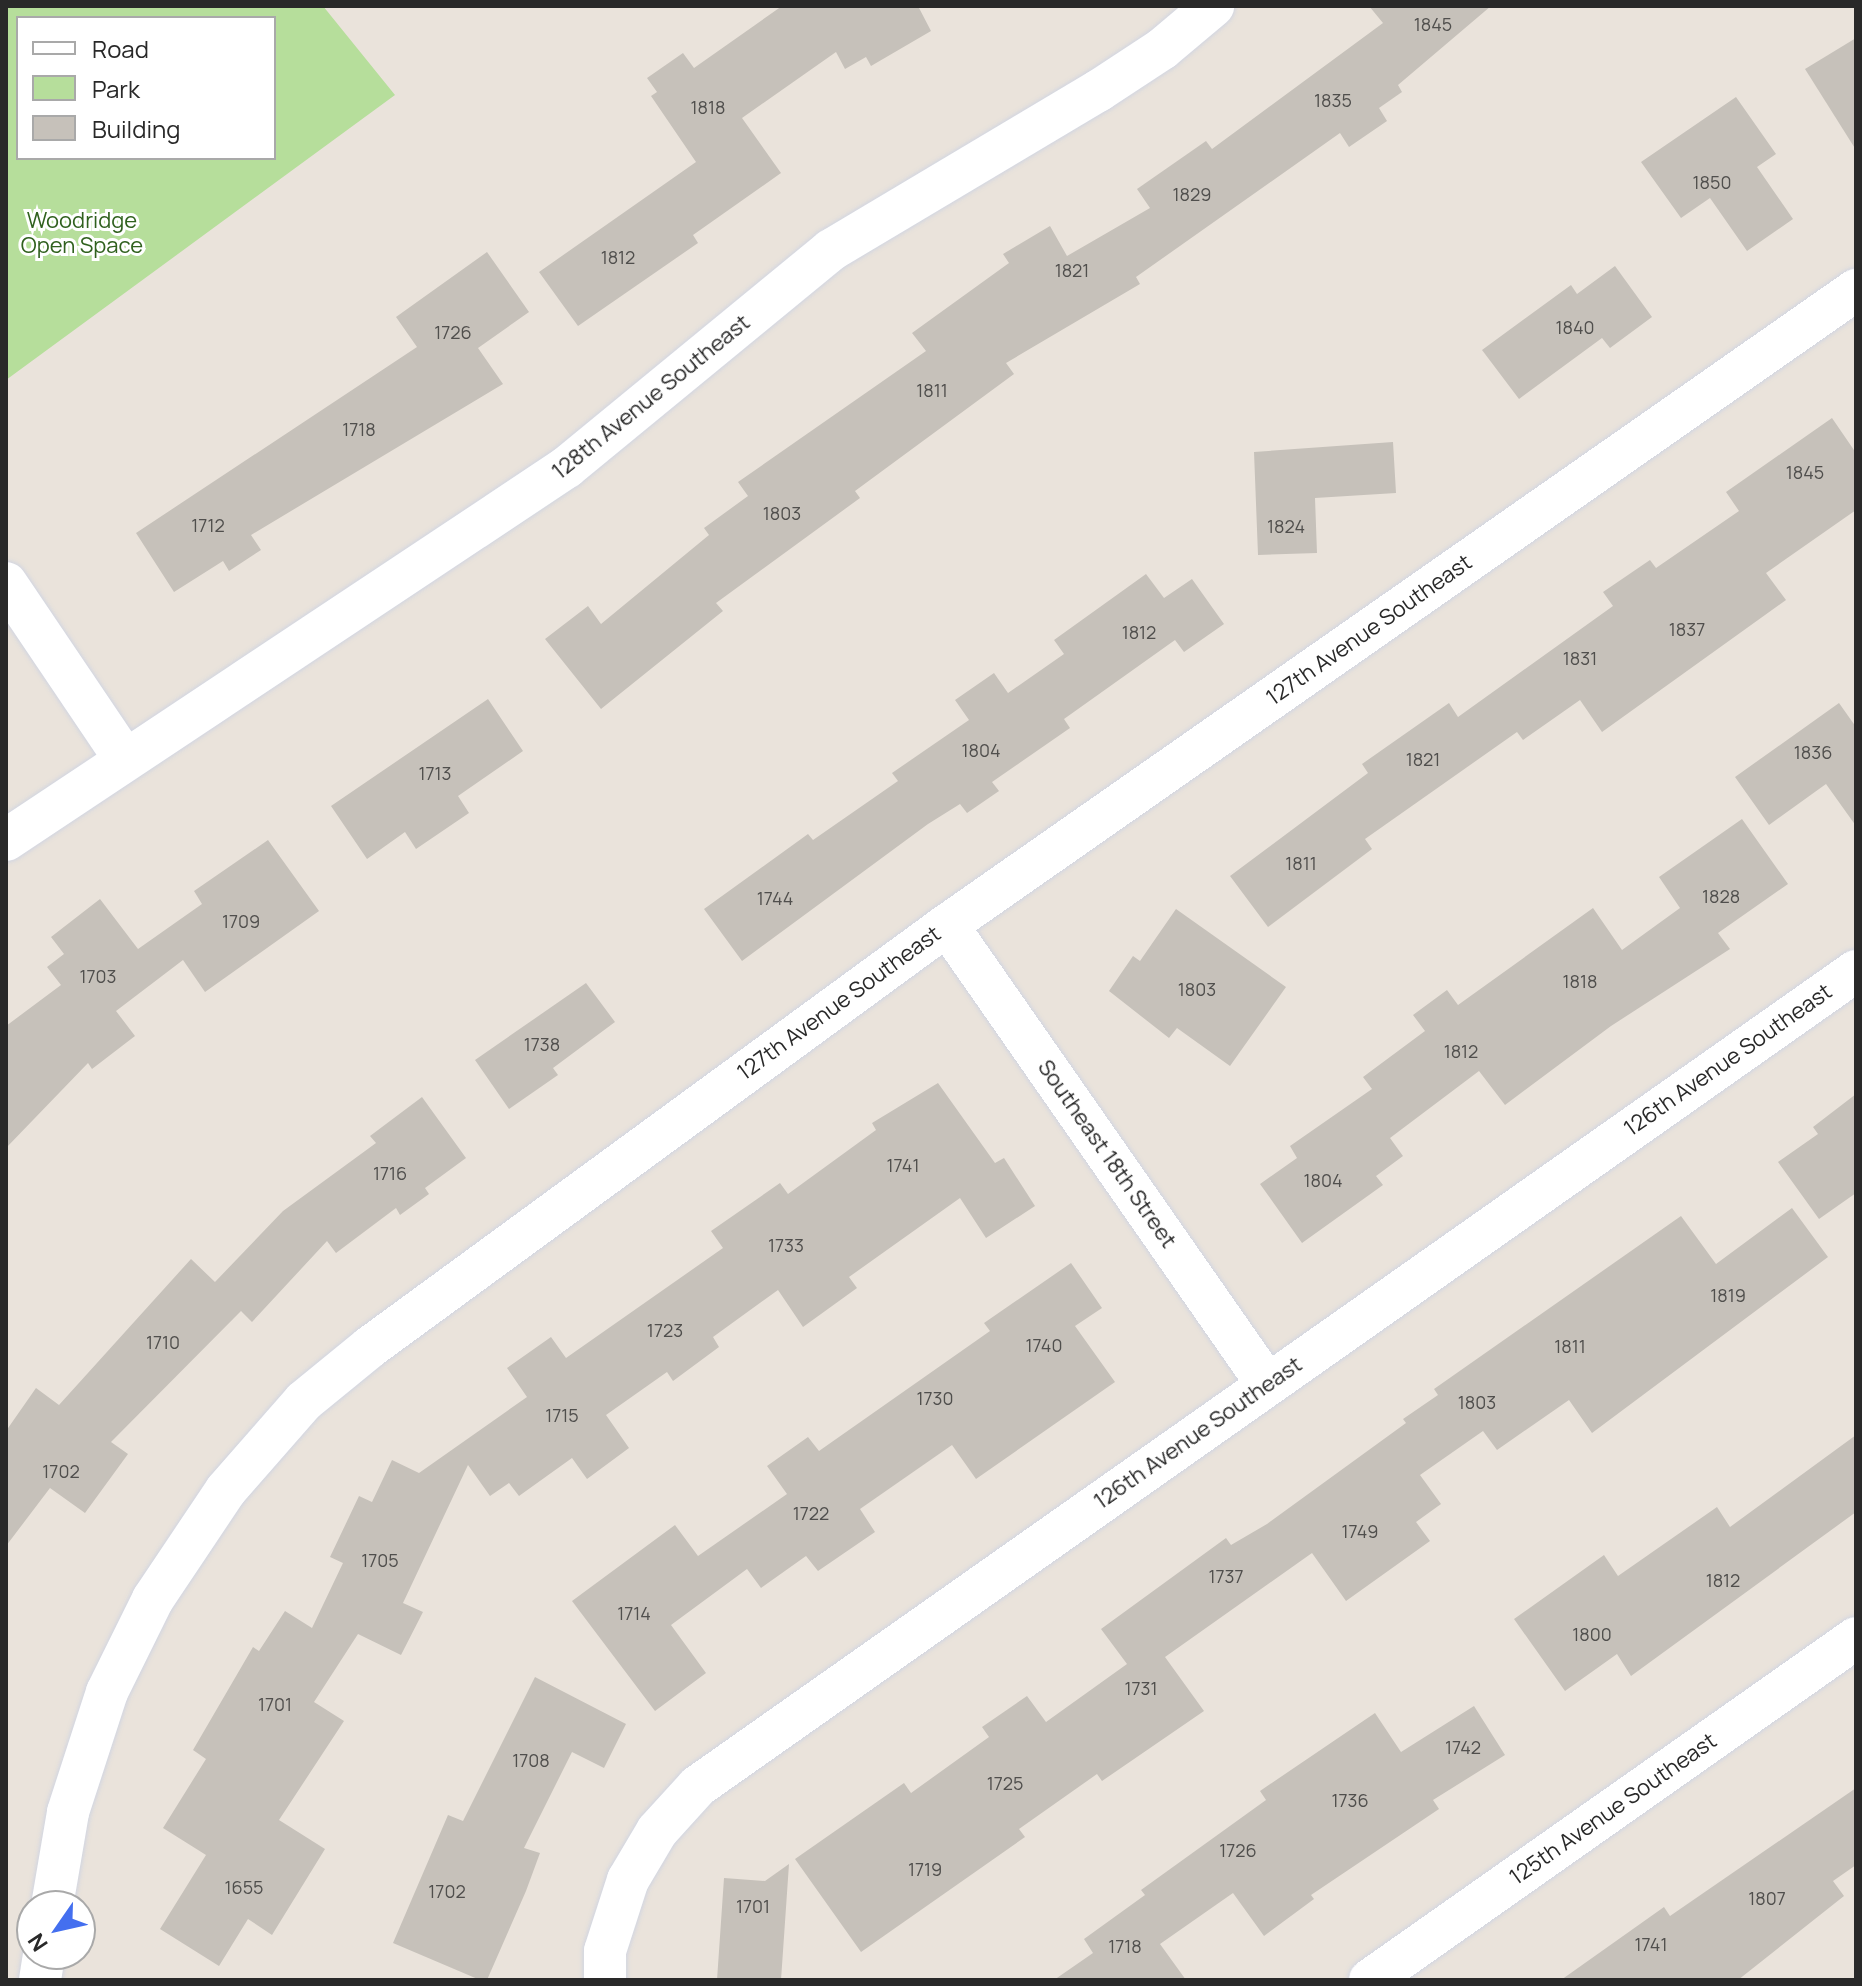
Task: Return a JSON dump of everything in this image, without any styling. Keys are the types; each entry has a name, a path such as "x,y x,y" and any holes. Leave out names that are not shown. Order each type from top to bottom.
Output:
{"street":[{"name":"128th Avenue Southeast","path":"6,840 124,758 567,467 831,250 1098,91 1162,49 1213,6"},
{"name":"127th Avenue Southeast","path":"55,1890 68,1812 107,1692 153,1599 226,1490 304,1401 370,1347 947,925 1856,290"},
{"path":"6,583 124,758"},
{"name":"Southeast 18th Street","path":"947,925 1267,1384"},
{"name":"126th Avenue Southeast","path":"605,1965 628,1880 657,1831 698,1786 1856,971"},
{"name":"125th Avenue Southeast","path":"1370,1980 1856,1638"}],"green space":[{"name":"Woodridge Open Space","path":"6,6 323,6 395,95 6,380"}],"building":[{"path":"782,6 918,6 931,31 871,66 866,57 845,69 836,52 742,118 781,173 693,235 698,243 578,326 539,272 696,162 651,96 657,92 647,78 683,53 694,68"},
{"path":"1369,6 1491,6 1398,85 1402,92 1379,108 1387,121 1349,147 1340,133 1136,277 1140,284 1006,363 1014,374 855,491 860,498 716,603 723,611 601,709 545,639 588,606 601,624 709,535 704,528 748,496 738,482 926,351 912,333 1009,263 1003,254 1050,226 1067,256 1150,208 1137,189 1206,141 1212,149 1383,23"},
{"path":"1856,38 1856,150 1805,69"},
{"path":"1736,97 1776,154 1757,167 1793,219 1747,251 1710,198 1681,218 1641,162"},
{"path":"487,252 529,312 478,348 503,384 251,535 261,550 229,571 223,561 174,592 136,533 417,347 396,317"},
{"path":"1615,266 1652,317 1610,348 1602,338 1519,399 1482,350 1571,285 1577,294"},
{"path":"1832,418 1856,453 1856,510 1766,573 1786,600 1602,732 1580,700 1523,740 1517,732 1365,839 1372,849 1268,927 1230,876 1368,773 1362,764 1449,703 1458,717 1613,606 1603,592 1650,560 1656,568 1739,511 1726,492"},
{"path":"1393,442 1396,493 1315,498 1317,553 1258,555 1254,452"},
{"path":"1146,574 1164,598 1192,579 1224,624 1184,652 1175,640 1064,719 1070,728 992,782 999,791 967,813 960,804 928,824 742,961 704,909 808,834 813,840 898,781 892,773 969,720 955,700 994,673 1008,693 1064,654 1054,640"},
{"path":"488,699 523,751 458,796 469,813 416,849 405,832 367,859 331,806"},
{"path":"1839,703 1856,727 1856,826 1826,784 1769,825 1735,777"},
{"path":"1742,819 1788,884 1718,933 1730,949 1611,1026 1505,1105 1479,1071 1390,1138 1403,1156 1376,1176 1383,1185 1302,1243 1260,1184 1297,1158 1290,1146 1372,1089 1363,1077 1425,1031 1413,1015 1447,990 1458,1005 1593,908 1622,950 1680,908 1659,877"},
{"path":"268,840 319,911 205,992 183,960 116,1011 135,1036 92,1069 88,1063 6,1148 6,1026 61,985 47,967 64,954 51,937 100,899 138,949 202,904 194,891"},
{"path":"1176,909 1286,987 1230,1066 1177,1028 1169,1038 1109,991 1133,956 1140,961"},
{"path":"586,983 615,1022 553,1068 558,1075 509,1109 475,1060"},
{"path":"938,1083 995,1163 1004,1158 1035,1206 986,1238 960,1198 849,1277 857,1288 803,1327 778,1290 713,1337 719,1347 673,1381 667,1372 606,1415 629,1448 587,1479 572,1458 519,1496 509,1483 490,1496 468,1465 403,1603 423,1612 401,1655 358,1634 314,1702 344,1721 279,1820 325,1849 272,1935 248,1919 219,1966 160,1929 206,1855 163,1828 206,1759 193,1750 253,1647 259,1651 285,1611 312,1628 343,1563 330,1557 359,1496 372,1502 392,1460 419,1473 527,1397 507,1368 551,1337 566,1358 723,1248 711,1231 780,1183 788,1194 876,1130 872,1123"},
{"path":"1856,1094 1856,1193 1819,1219 1778,1162 1818,1134 1813,1127"},
{"path":"422,1097 466,1158 425,1188 429,1194 400,1215 396,1208 336,1253 327,1241 252,1322 241,1311 111,1442 128,1454 85,1513 50,1488 6,1546 6,1431 36,1388 59,1405 191,1259 215,1282 283,1211 376,1143 370,1136"},
{"path":"1792,1208 1828,1257 1592,1433 1569,1400 1497,1450 1483,1431 1420,1475 1441,1504 1416,1522 1430,1541 1346,1601 1312,1553 1165,1657 1204,1711 1102,1781 1097,1774 1019,1829 1025,1837 861,1952 795,1859 904,1783 911,1793 989,1737 982,1727 1027,1696 1046,1722 1127,1664 1101,1629 1226,1538 1231,1545 1267,1524 1406,1423 1403,1419 1438,1395 1434,1389 1681,1216 1716,1264"},
{"path":"1071,1263 1102,1308 1075,1326 1115,1382 976,1479 952,1445 860,1509 875,1532 818,1571 806,1556 761,1588 747,1569 671,1625 706,1673 655,1711 572,1601 675,1525 698,1556 787,1494 767,1466 808,1437 819,1451 990,1331 984,1323"},
{"path":"1856,1435 1856,1512 1631,1676 1617,1654 1565,1691 1514,1619 1604,1555 1618,1576 1717,1507 1730,1527"},
{"path":"535,1677 626,1724 604,1768 572,1752 524,1848 540,1853 526,1891 487,1980 480,1980 393,1943 448,1815 463,1821"},
{"path":"1474,1706 1505,1755 1433,1800 1439,1809 1311,1895 1314,1899 1264,1936 1233,1893 1160,1944 1186,1980 1054,1980 1093,1953 1084,1939 1145,1895 1141,1890 1266,1800 1260,1791 1375,1713 1401,1752"},
{"path":"1856,1788 1856,1865 1833,1881 1844,1896 1738,1980 1561,1980 1664,1907 1670,1916"},
{"path":"789,1864 781,1980 717,1980 724,1878 765,1881"}]}
